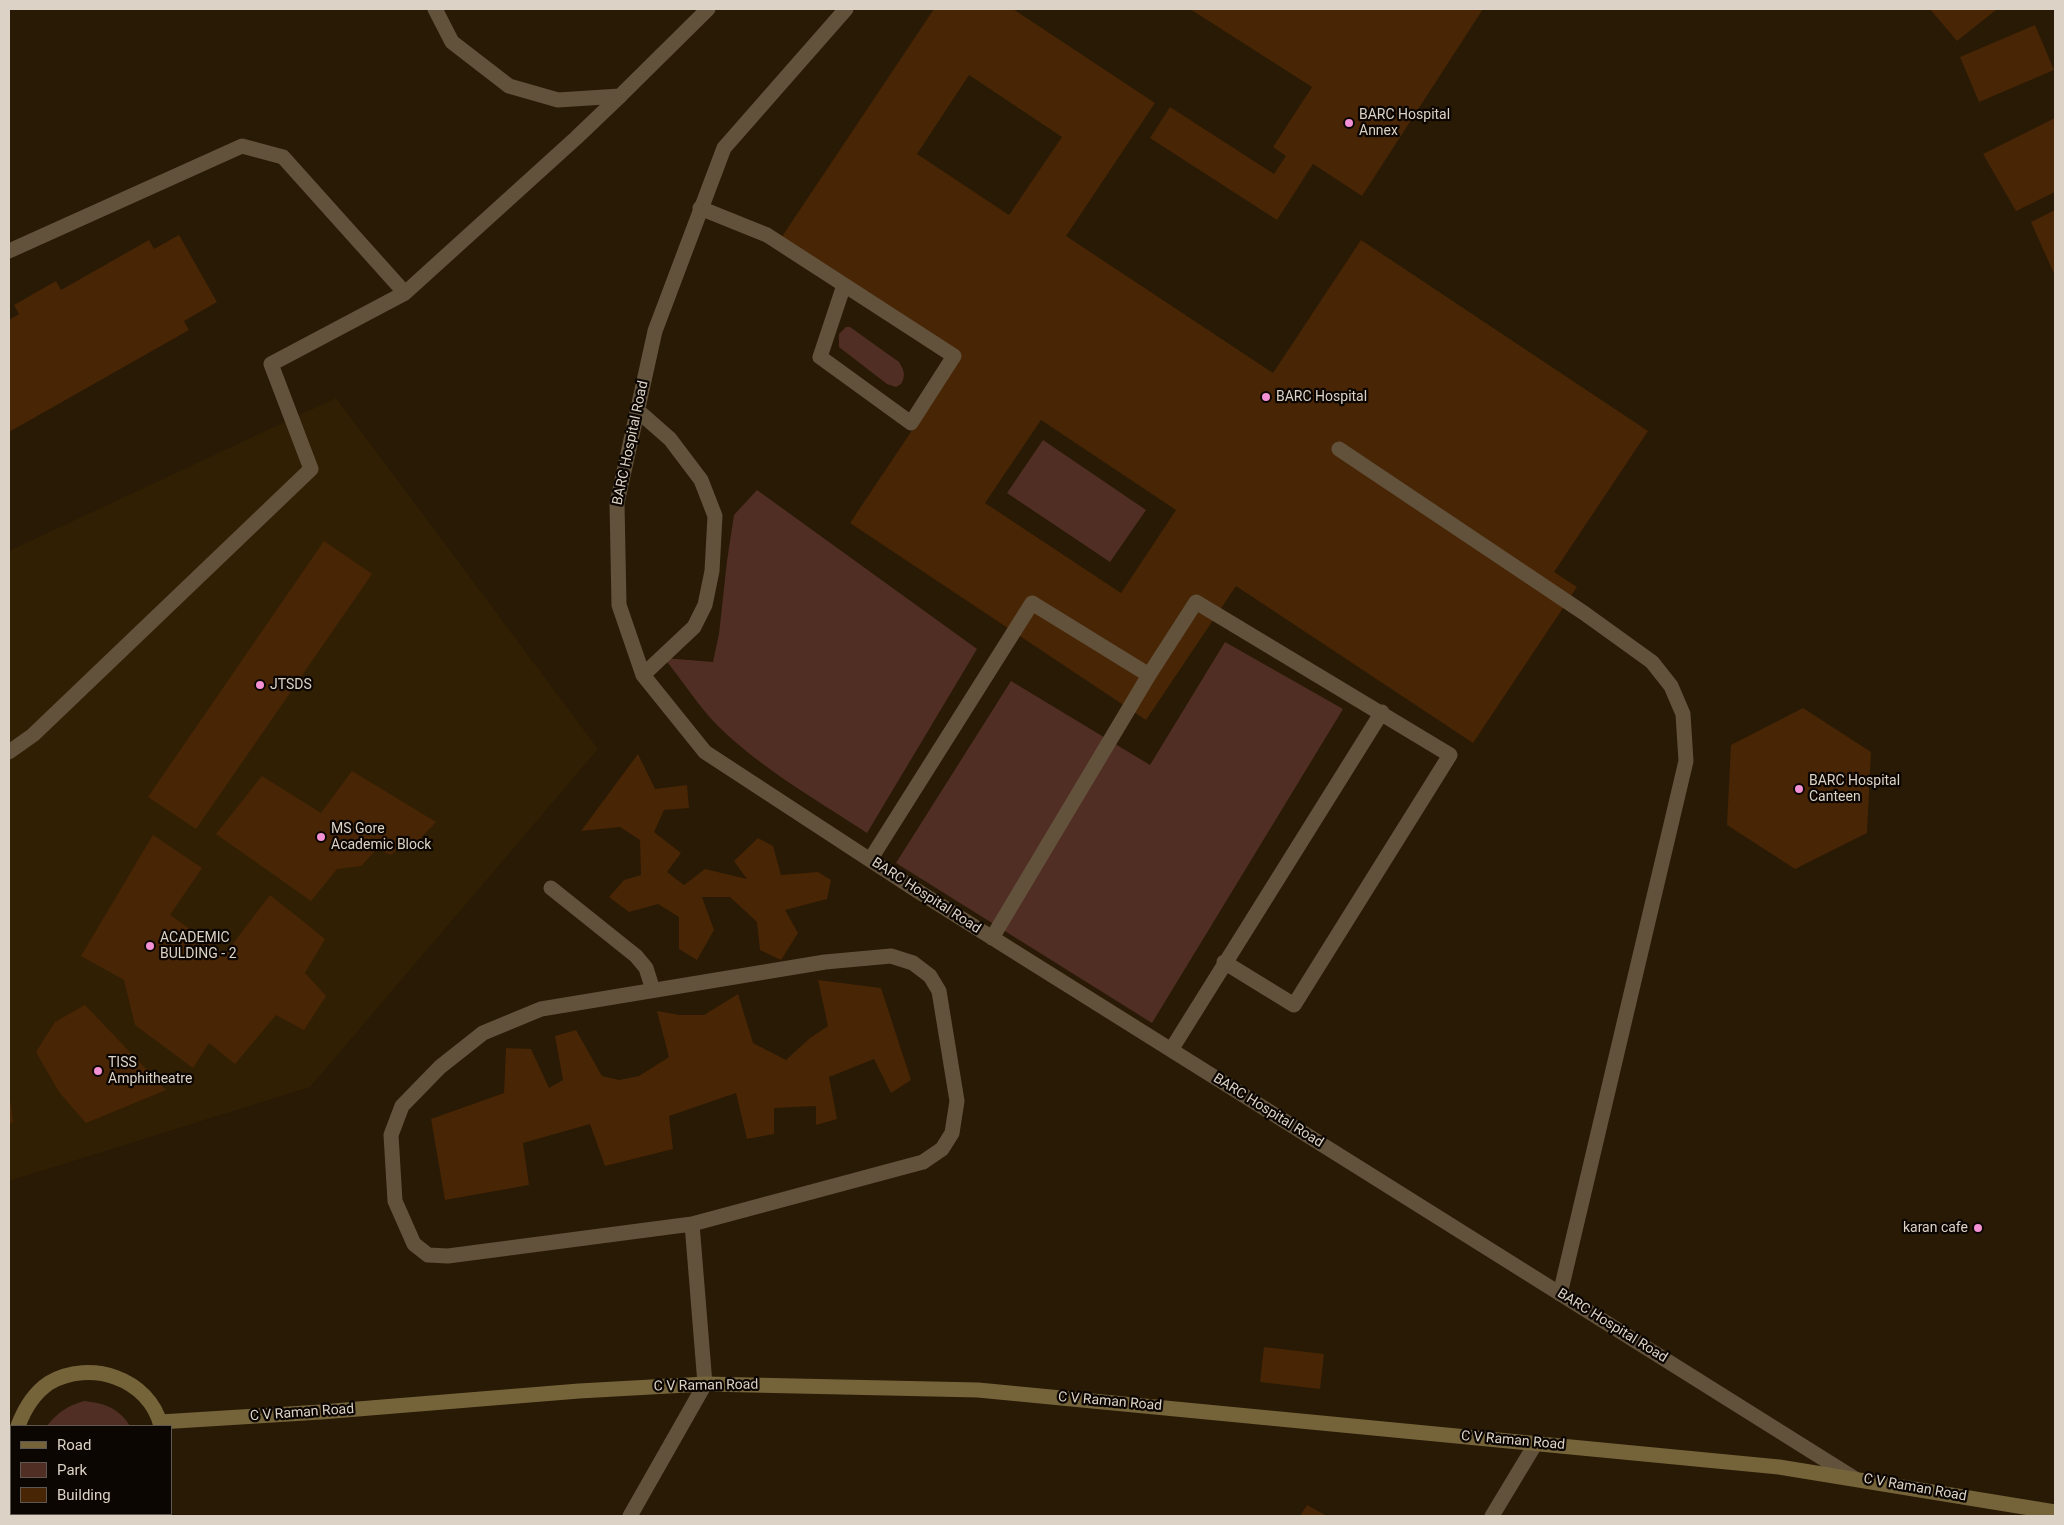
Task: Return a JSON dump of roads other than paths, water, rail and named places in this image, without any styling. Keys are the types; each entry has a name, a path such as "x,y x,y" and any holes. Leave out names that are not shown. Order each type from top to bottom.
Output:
{"street":[{"path":"435,9 452,42 509,86 558,100 620,96"},
{"path":"9,752 33,735 311,469 271,364 405,292 576,138 708,9"},
{"name":"BARC Hospital Road","path":"846,9 724,148 655,331 617,503 619,605 643,675 705,752 992,938 1854,1478"},
{"path":"9,251 242,146 283,158 405,292"},
{"path":"700,208 767,235 954,356 911,423 820,357 844,285"},
{"path":"637,410 670,439 701,480 715,516 712,571 705,605 694,627 643,675"},
{"path":"1339,449 1584,613 1652,662 1671,686 1682,714 1686,761 1560,1294"},
{"path":"992,938 1196,602 1382,712 1450,755 1294,1005 1224,962"},
{"path":"870,860 1032,603 1150,675"},
{"path":"1171,1050 1224,962 1382,712"},
{"path":"551,888 636,956 646,968 653,990"},
{"path":"891,956 914,962 930,976 939,991 957,1101 952,1132 942,1149 922,1162 692,1224 448,1256 428,1255 414,1244 394,1201 391,1135 402,1106 440,1067 483,1033 541,1008 653,990 825,962 891,956"},
{"path":"630,1516 705,1384 692,1224"},
{"path":"18,1425 23,1413 34,1397 48,1384 66,1376 84,1372 103,1373 122,1379 138,1390 151,1404 160,1424"},
{"name":"C V Raman Road","path":"160,1424 579,1391 705,1384 978,1390 1779,1467 2055,1512"},
{"path":"1492,1516 1536,1443"}],"place":[{"name":"BARC Hospital Annex","path":"1349,123"},
{"name":"BARC Hospital","path":"1266,397"},
{"name":"JTSDS","path":"260,685"},
{"name":"BARC Hospital Canteen","path":"1799,789"},
{"name":"MS Gore Academic Block","path":"321,837"},
{"name":"ACADEMIC BULDING - 2","path":"150,946"},
{"name":"TISS Amphitheatre","path":"98,1071"},
{"name":"karan cafe","path":"1978,1228"}]}
